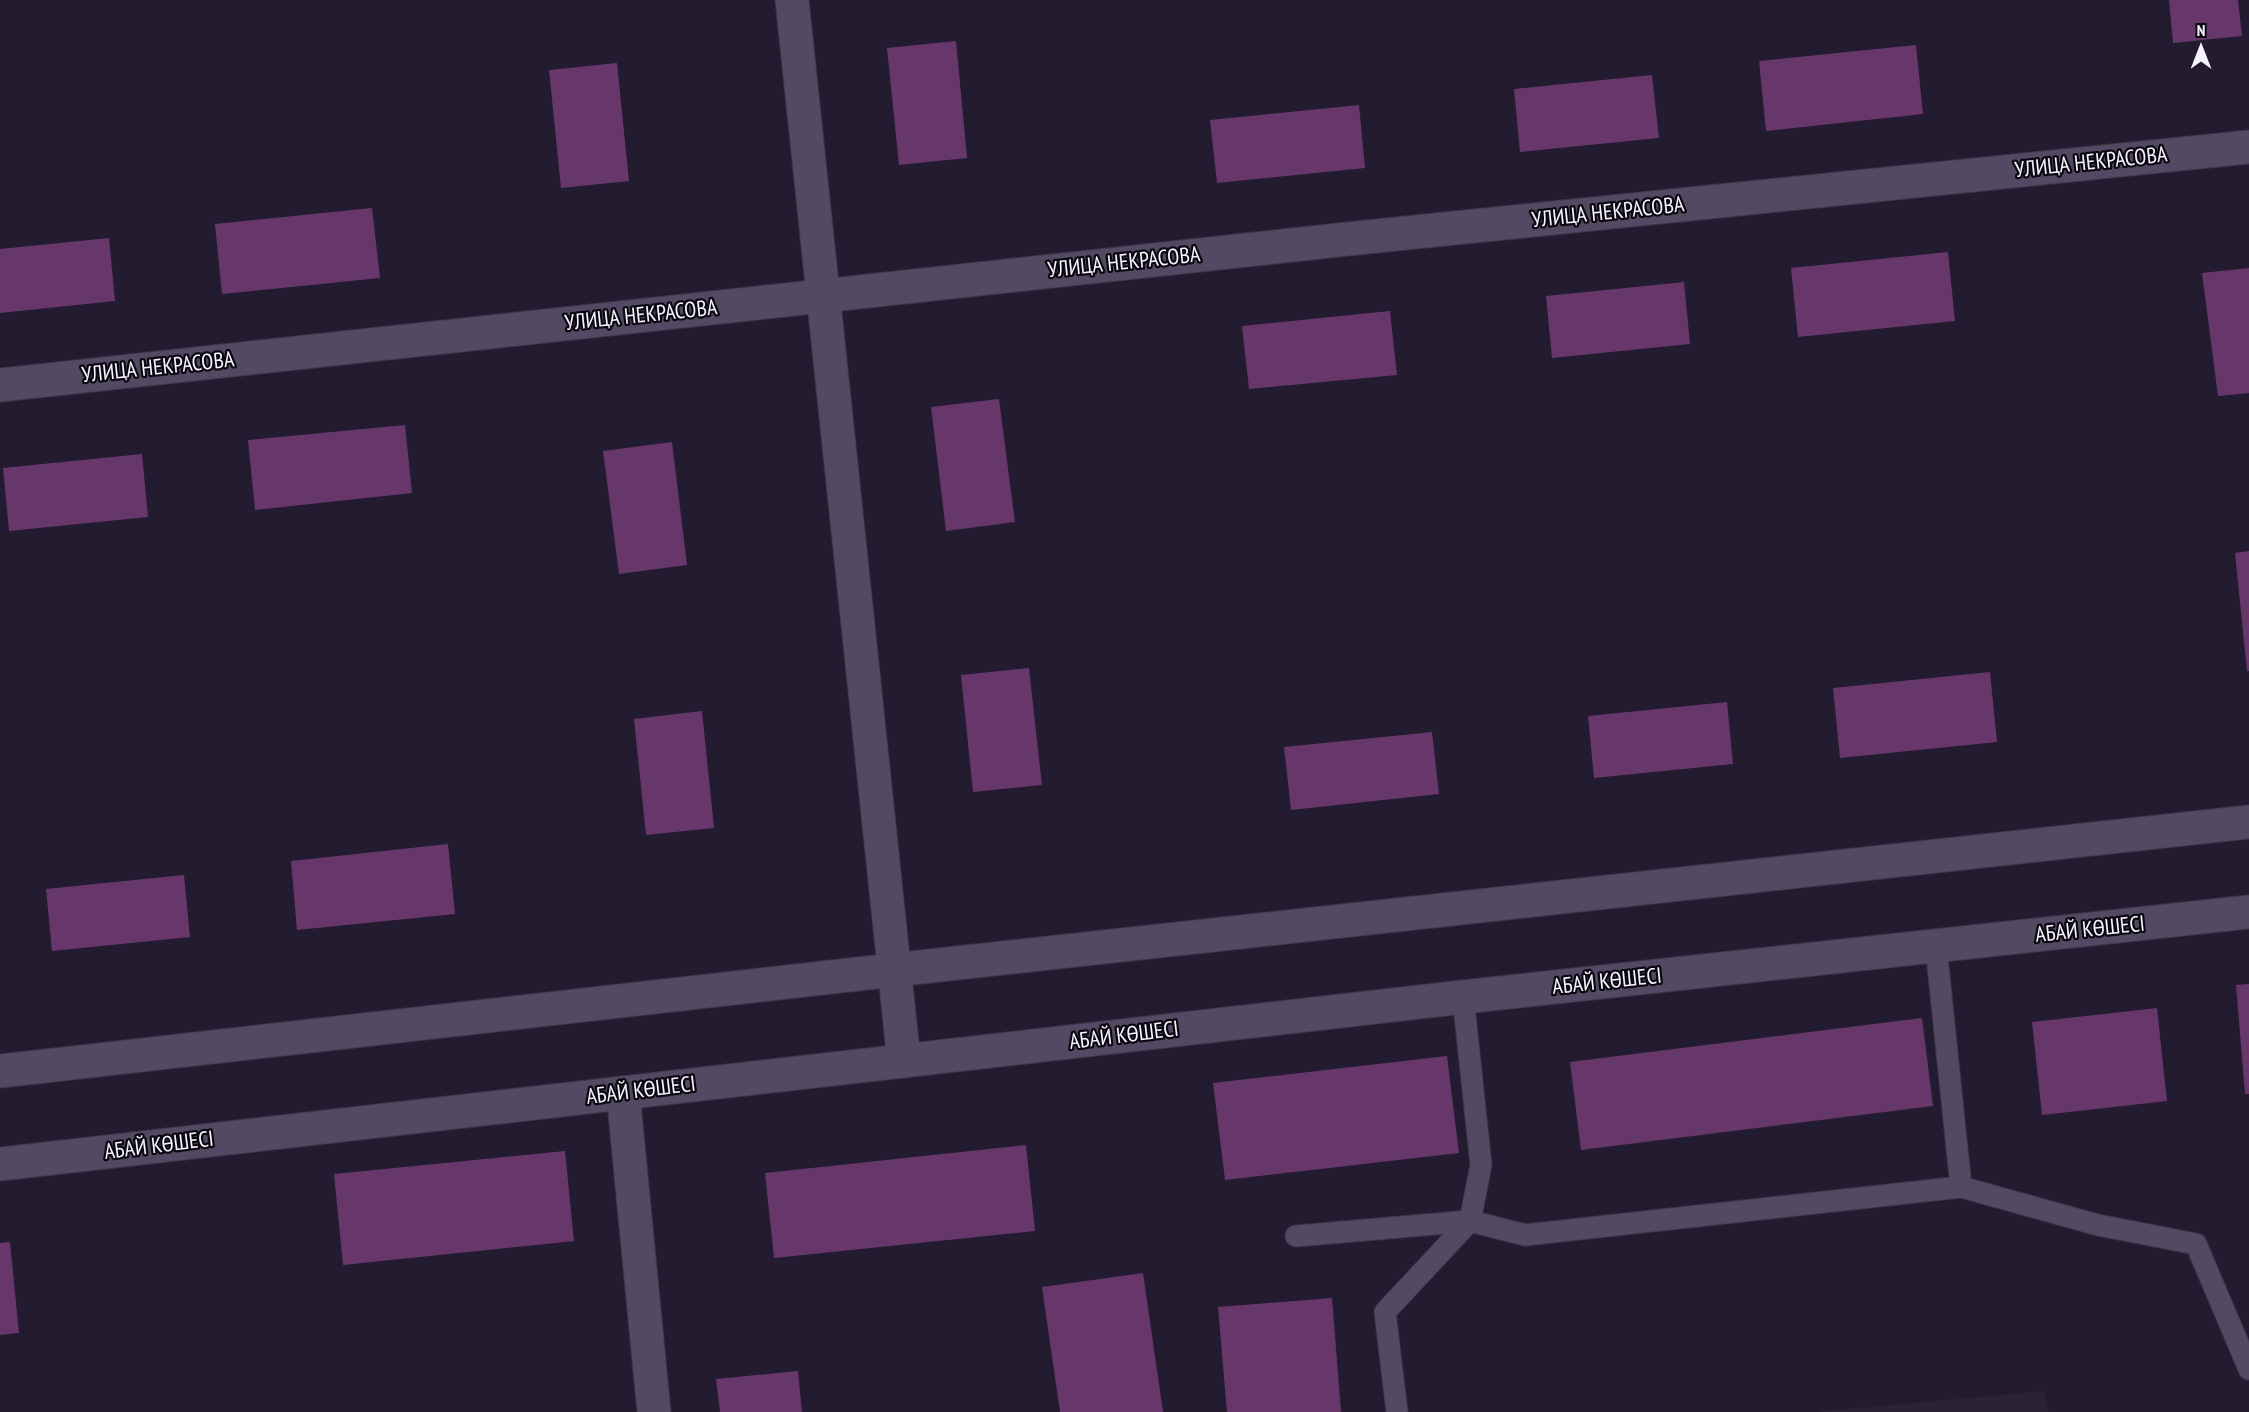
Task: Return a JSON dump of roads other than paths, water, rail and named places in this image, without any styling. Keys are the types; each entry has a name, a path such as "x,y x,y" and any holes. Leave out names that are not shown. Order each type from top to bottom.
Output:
{"street":[{"path":"792,0 904,1061"},
{"name":"УЛИЦА НЕКРАСОВА","path":"0,385 1357,238 2249,147"},
{"path":"0,1071 893,970 2249,822"},
{"name":"АБАЙ КӨШЕСІ","path":"0,1164 1463,997 2249,912"},
{"path":"623,1093 654,1412"}],"lane":[{"path":"1936,947 1961,1187"},
{"path":"1397,1412 1385,1312 1470,1221 1481,1165 1463,997"},
{"path":"1296,1236 1470,1221 1525,1235 1961,1187 2098,1225 2196,1244 2249,1369"}]}
